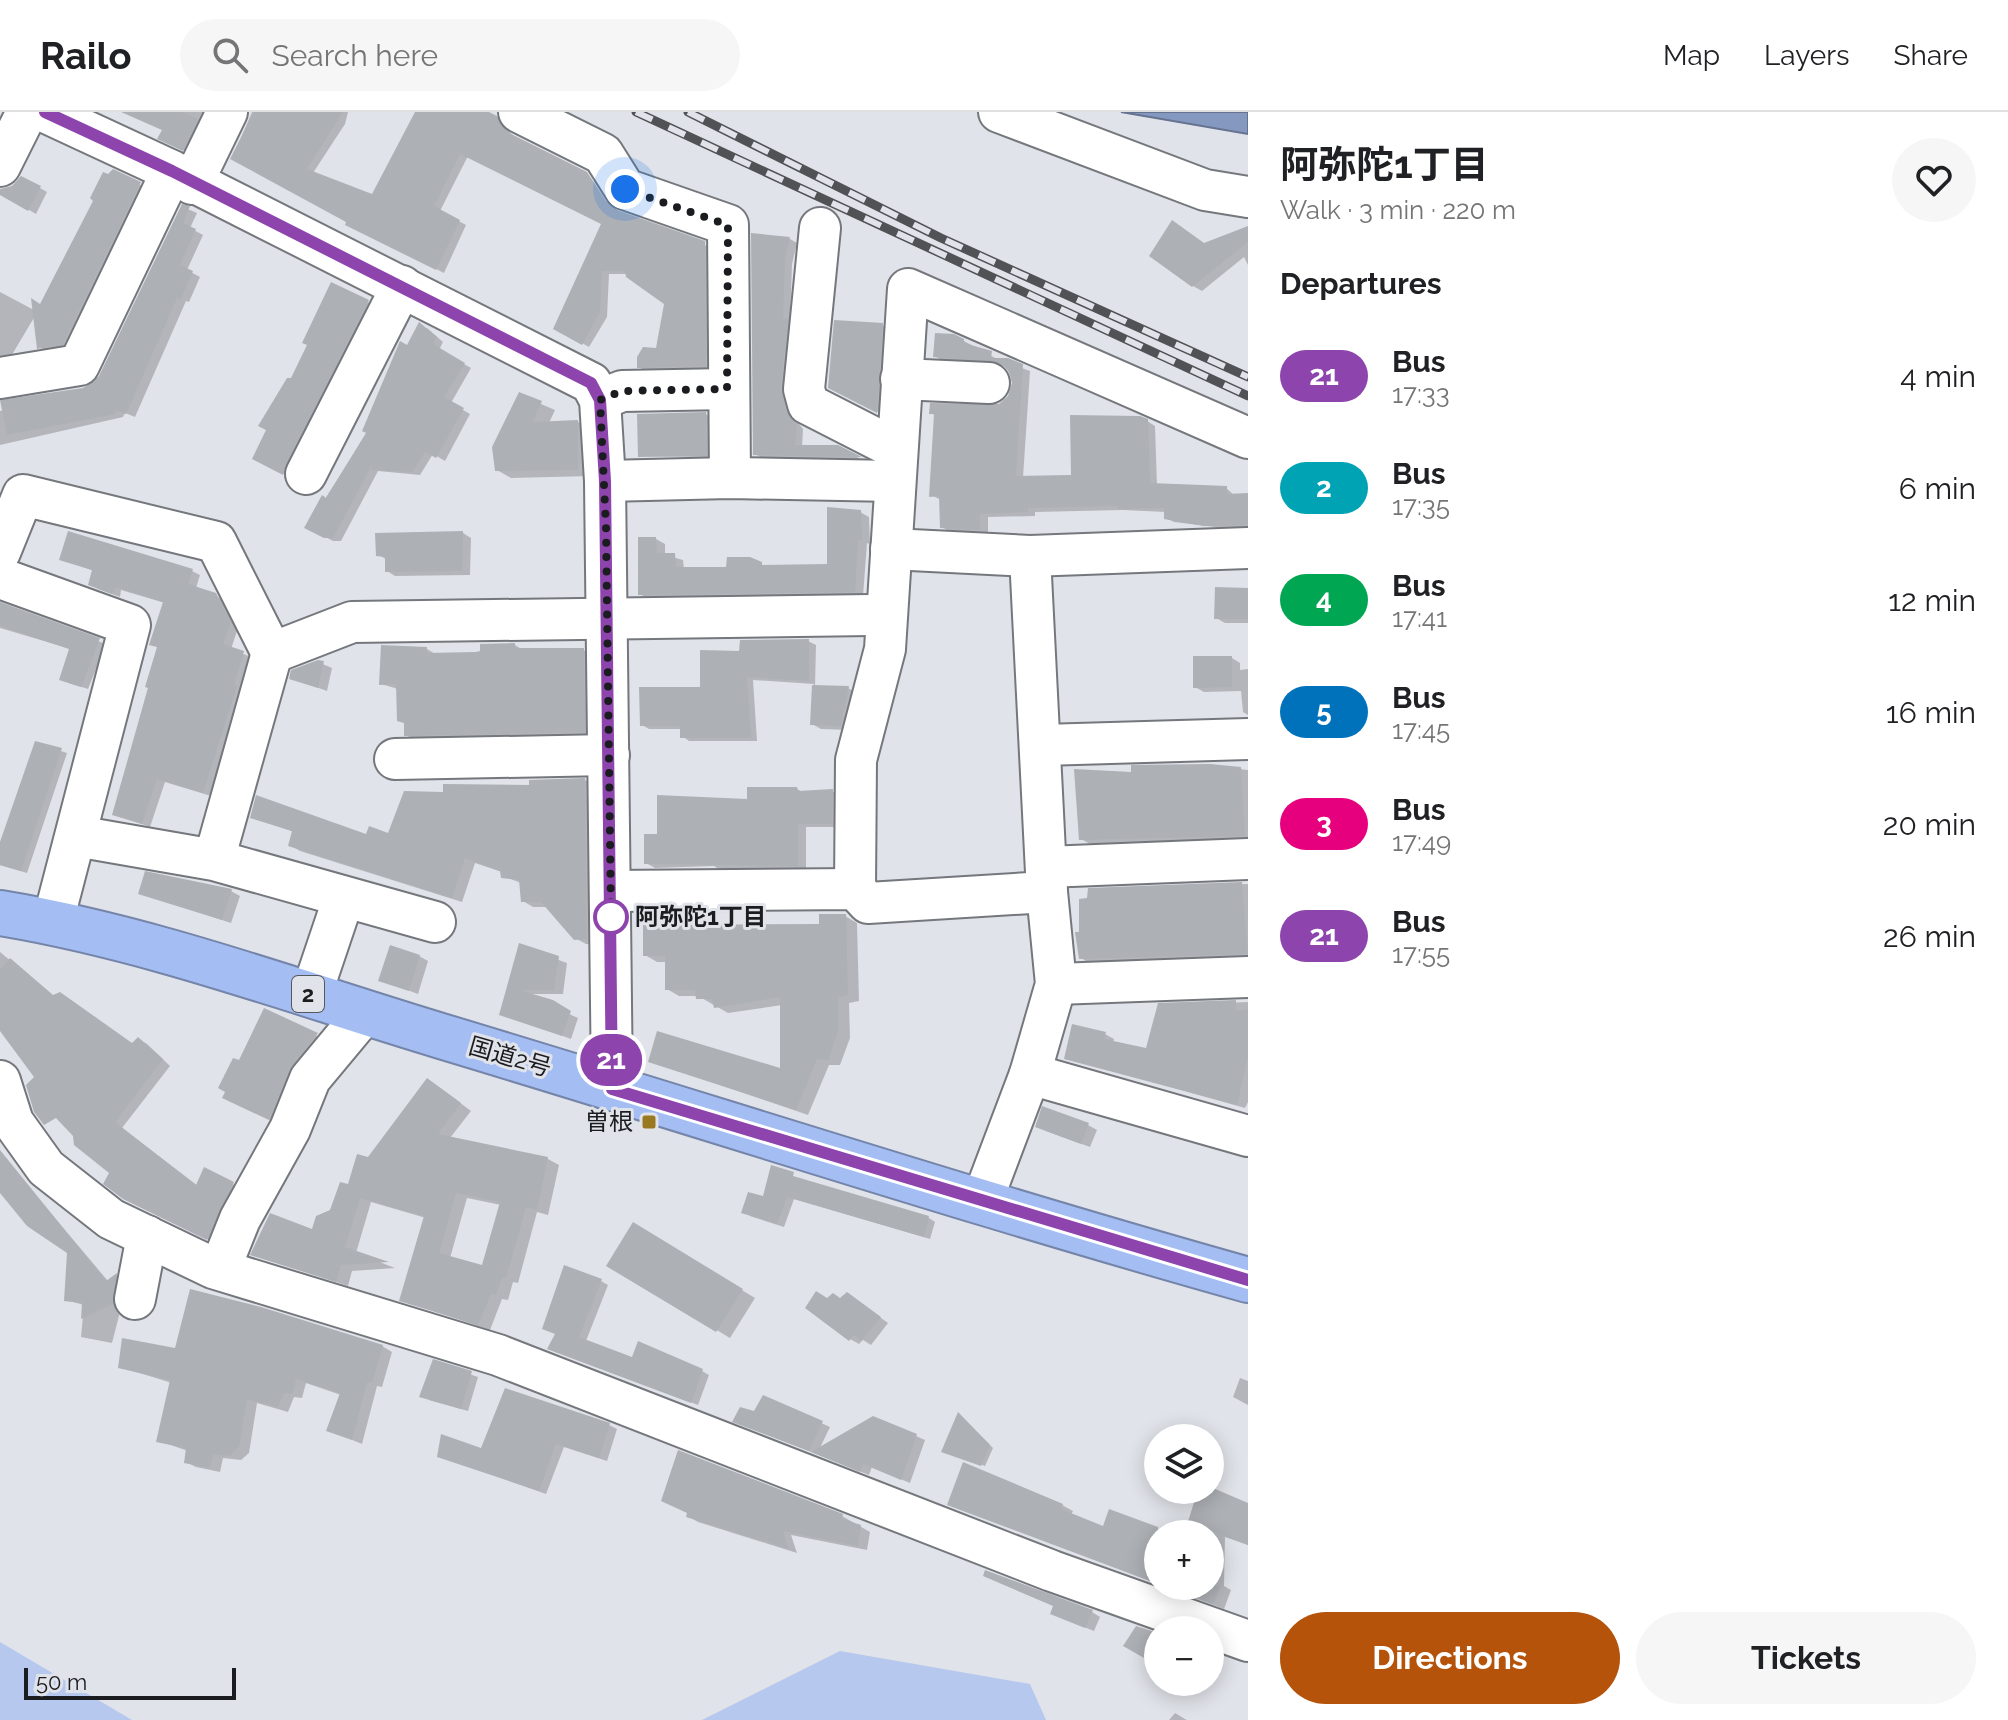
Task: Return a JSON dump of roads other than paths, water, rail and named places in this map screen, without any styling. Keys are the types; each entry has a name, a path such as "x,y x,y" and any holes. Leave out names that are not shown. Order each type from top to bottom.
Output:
{"highway":[{"name":"国道2号","path":"0,913 51,922 193,958 612,1089 1248,1280"}],"street":[{"path":"0,166 27,112"},
{"path":"45,112 104,124 182,178 591,383 600,400 605,481 612,1089"},
{"path":"0,378 79,365 182,178 227,112"},
{"path":"519,112 603,154 625,189 728,225 730,478"},
{"path":"999,112 1205,190 1248,197"},
{"path":"820,228 804,389 808,404 895,465"},
{"path":"306,474 342,437 402,286"},
{"path":"1248,438 908,289 885,649 856,760 855,889 868,903 1248,859"},
{"path":"901,379 989,383"},
{"path":"600,400 622,391 727,389"},
{"path":"605,481 730,478 895,465"},
{"path":"0,552 23,495 216,542 272,653 214,860"},
{"path":"891,549 1030,556 1248,548"},
{"path":"982,1201 1030,1074 1056,984 1046,880 1042,745 1030,556"},
{"path":"0,578 130,625 58,902"},
{"path":"272,653 352,622 871,615"},
{"path":"1042,745 1248,739"},
{"path":"395,759 609,755"},
{"path":"76,836 214,860 361,901 435,922 214,860"},
{"path":"610,891 855,889"},
{"path":"311,995 344,897"},
{"path":"1056,984 1248,977"},
{"path":"220,1269 240,1219 290,1129 310,1079 365,1013"},
{"path":"1030,1074 1248,1136"},
{"path":"0,1081 13,1122 46,1168 111,1219 220,1269 498,1355 629,1420 1248,1641"},
{"path":"135,1299 147,1236"}],"railway":[{"path":"636,112 1248,396"},
{"path":"688,112 941,238 1248,377"}],"place":[{"name":"阿弥陀1丁目","path":"611,917"},
{"name":"曽根","path":"649,1122"}]}
